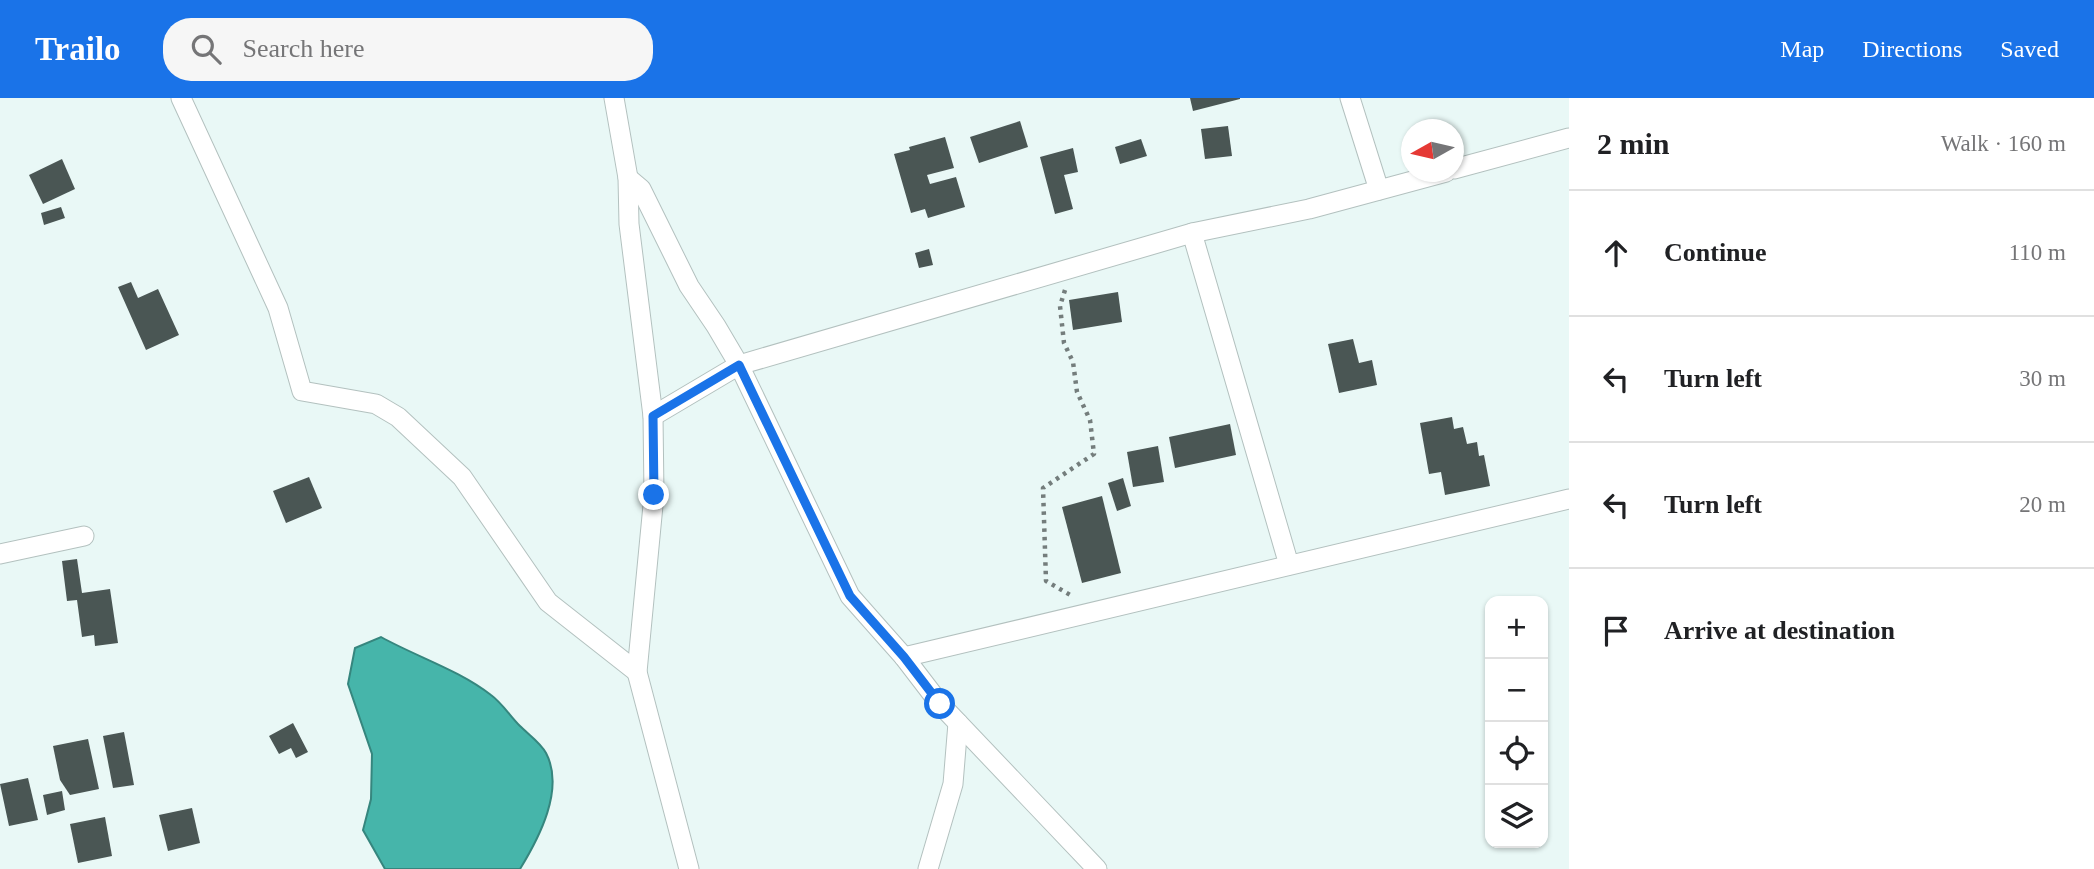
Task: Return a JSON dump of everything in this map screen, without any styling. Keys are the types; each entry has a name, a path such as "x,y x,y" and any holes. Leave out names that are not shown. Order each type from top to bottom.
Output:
{"street":[{"path":"181,98 278,308 302,391 376,404 398,417 462,477 548,602 637,672"},
{"path":"614,98 628,178 628,224 653,416 654,495 637,672 690,869"},
{"path":"1350,98 1379,190"},
{"path":"1464,166 1569,138"},
{"path":"628,178 641,190 689,286 739,365 850,596 904,657 940,704 1097,869"},
{"path":"653,416 739,365 1192,233 1309,209 1409,182"},
{"path":"1192,233 1289,565"},
{"path":"904,657 1569,499"},
{"path":"0,554 84,536"},
{"path":"928,869 953,785 958,723"}],"path":[{"path":"1071,267 1060,306 1064,342 1073,362 1077,392 1090,421 1094,454 1043,488 1046,581 1098,611"}],"water":[{"path":"381,637 479,686 499,702 546,753 553,782 551,797 542,828 520,869 385,869 363,830 371,799 372,754 348,684 355,648"}],"building":[{"path":"1190,98 1240,98 1240,99 1193,111"},
{"path":"1020,121 1028,147 979,163 970,137"},
{"path":"1228,126 1232,156 1205,159 1201,129"},
{"path":"945,137 954,168 927,175 930,184 956,177 965,207 928,218 925,209 911,213 894,154"},
{"path":"1141,139 1147,156 1120,164 1115,147"},
{"path":"1073,148 1078,172 1064,175 1073,209 1055,214 1040,157"},
{"path":"62,159 75,189 43,204 29,175"},
{"path":"61,207 65,218 44,225 41,213"},
{"path":"929,249 933,265 919,268 915,253"},
{"path":"131,282 138,298 158,289 179,335 146,350 118,287"},
{"path":"1118,292 1122,322 1073,330 1069,300"},
{"path":"1353,339 1359,363 1372,360 1377,385 1339,393 1328,344"},
{"path":"1452,417 1454,429 1463,427 1467,444 1477,442 1479,456 1484,455 1490,486 1445,495 1441,472 1429,474 1420,423"},
{"path":"1230,424 1236,455 1175,468 1169,437"},
{"path":"1158,446 1164,482 1133,487 1127,452"},
{"path":"309,477 322,508 286,523 273,491"},
{"path":"1123,478 1131,506 1117,511 1108,483"},
{"path":"1102,496 1121,573 1082,583 1062,507"},
{"path":"77,559 82,593 110,589 118,643 95,646 94,635 82,637 77,600 67,601 62,561"},
{"path":"293,723 308,752 296,758 291,748 279,754 269,736"},
{"path":"124,732 134,785 113,788 103,736"},
{"path":"88,739 99,789 70,795 60,780 53,746"},
{"path":"28,778 38,820 9,826 0,784"},
{"path":"62,791 65,810 47,815 43,795"},
{"path":"192,808 200,843 168,851 159,815"},
{"path":"105,817 112,856 78,863 70,824"}],"route":[{"path":"654,495 653,416 739,365 850,596 904,657 940,704"}]}
